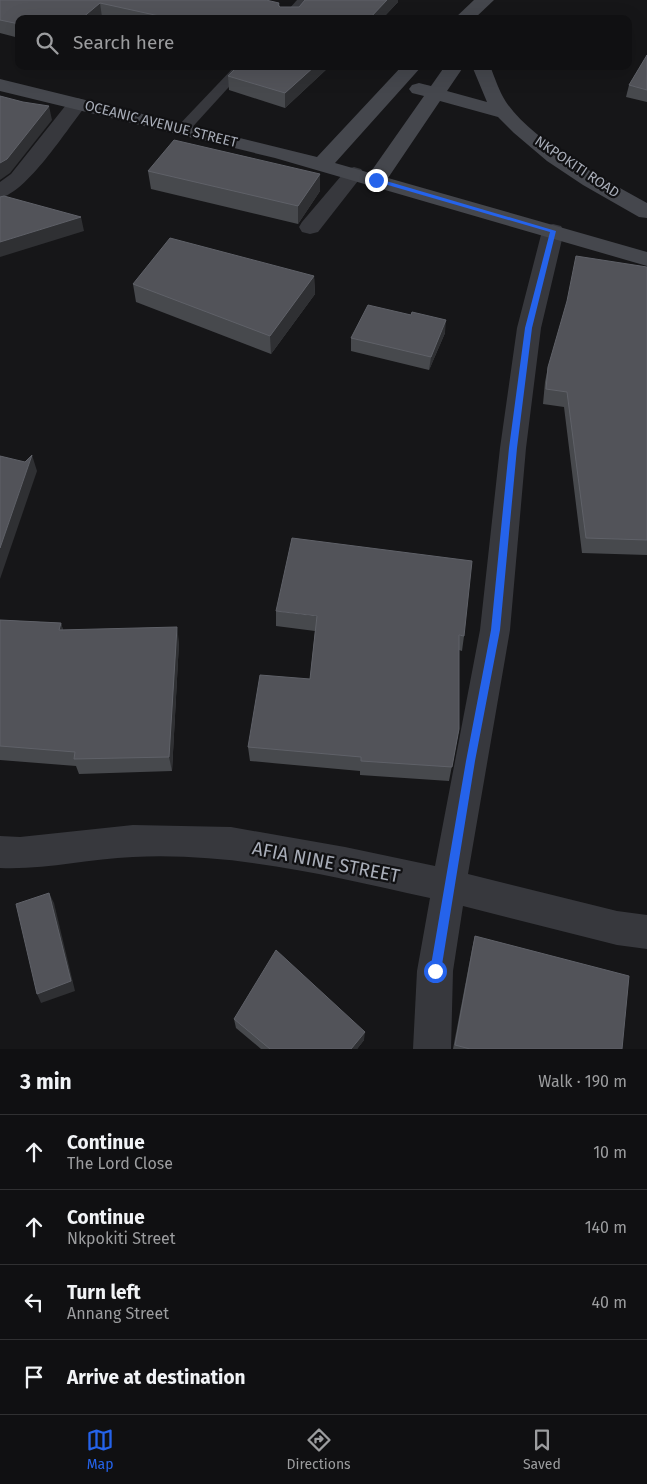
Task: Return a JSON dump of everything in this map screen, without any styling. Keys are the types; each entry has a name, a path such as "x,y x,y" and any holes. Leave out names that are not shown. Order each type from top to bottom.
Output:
{"main road":[{"path":"468,15 485,0"},
{"path":"487,15 495,0"},
{"path":"321,165 409,70"},
{"path":"376,180 453,70"},
{"name":"NKPOKITI ROAD","path":"483,70 492,93 505,113 536,142 578,172 646,211"},
{"path":"396,82 505,113"},
{"name":"OCEANIC AVENUE STREET","path":"0,85 354,173 647,259"}],"street":[{"path":"0,192 18,178 77,104"},
{"path":"310,227 354,173"},
{"path":"432,1049 435,971 451,886 470,761 495,630 513,448 528,328 553,231"},
{"name":"AFIA NINE STREET","path":"0,852 20,853 134,841 231,844 345,862 451,886 617,928 647,932"}],"lane":[{"path":"290,15 304,0"},
{"path":"182,130 238,70"}],"building":[{"path":"0,0 266,0 279,3 280,7 299,7 305,0 387,0 373,15 155,15 100,3 86,15 15,15 15,23 0,20"},
{"path":"647,55 647,90 629,85"},
{"path":"234,70 311,70 285,93 228,76"},
{"path":"0,96 49,106 7,159 0,163"},
{"path":"174,140 320,174 298,206 148,171"},
{"path":"4,196 81,217 0,242 0,197"},
{"path":"170,238 314,276 270,336 133,284"},
{"path":"576,256 647,267 647,540 586,538 567,392 546,389 548,367 567,301"},
{"path":"368,305 411,315 412,312 446,320 431,357 351,338"},
{"path":"32,455 0,548 0,456 25,462"},
{"path":"292,538 472,561 464,636 459,635 459,729 452,767 361,761 361,757 248,747 260,675 310,679 317,616 276,611"},
{"path":"0,620 61,623 59,630 177,627 169,757 74,759 75,752 0,746"},
{"path":"49,893 71,981 37,994 16,904"},
{"path":"475,936 629,976 622,1049 470,1049 455,1045"},
{"path":"276,950 365,1032 351,1049 270,1049 234,1019"}],"route":[{"path":"376,180 553,231 528,328 513,448 495,630 470,761 451,886 435,971"}]}
